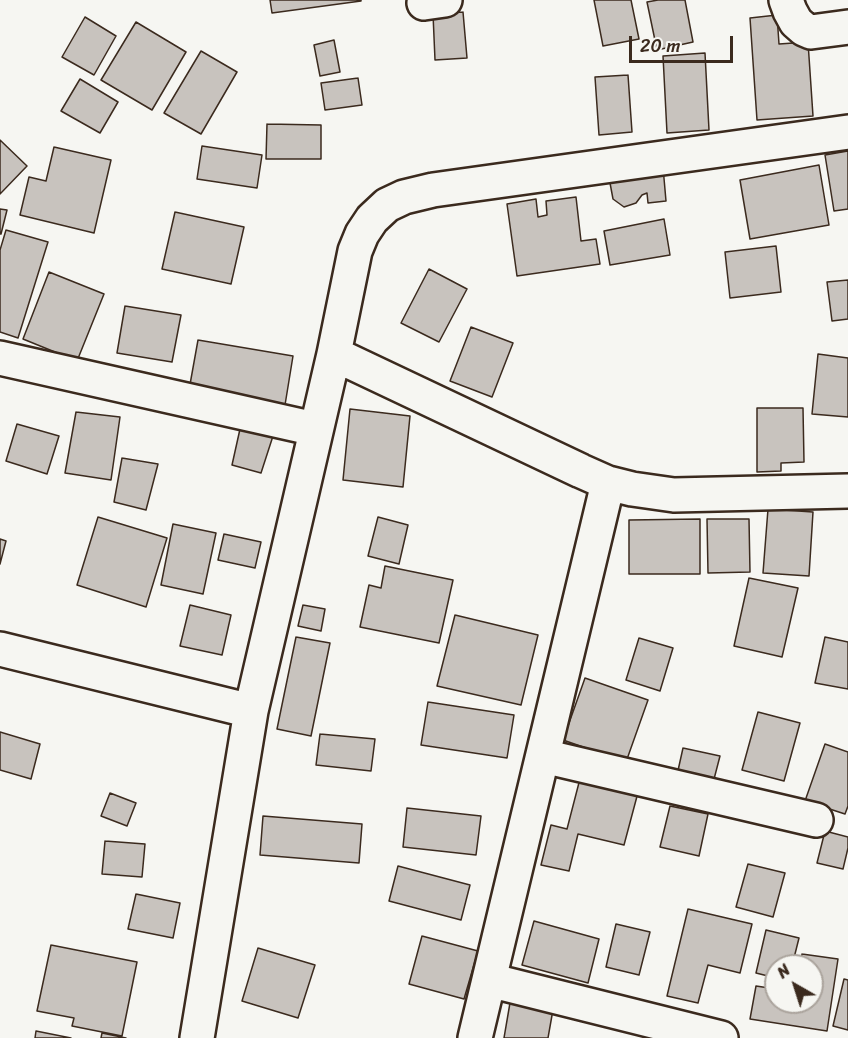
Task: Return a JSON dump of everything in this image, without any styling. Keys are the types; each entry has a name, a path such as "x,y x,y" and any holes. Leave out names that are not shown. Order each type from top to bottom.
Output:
{"street":[{"path":"786,0 796,22 804,29 812,32 848,27"},
{"path":"197,1038 250,711 334,354 355,251 372,219 387,205 404,197 445,188 848,132"},
{"path":"334,354 608,483 674,495 848,491"},
{"path":"0,358 315,429"},
{"path":"475,1038 608,483"},
{"path":"0,649 250,711"},
{"path":"543,756 816,820"},
{"path":"489,980 721,1038"}],"building":[{"path":"270,0 361,0 361,1 272,13"},
{"path":"594,0 631,0 639,39 603,46"},
{"path":"685,0 693,42 657,50 647,2"},
{"path":"463,12 467,58 435,60 433,14"},
{"path":"777,15 779,44 808,42 813,116 757,120 750,18"},
{"path":"85,17 116,36 94,75 62,57"},
{"path":"136,22 186,52 152,110 101,80"},
{"path":"334,40 340,72 320,76 314,45"},
{"path":"201,51 237,72 201,134 164,113"},
{"path":"705,53 709,130 667,133 663,56"},
{"path":"628,75 632,132 599,135 595,77"},
{"path":"358,78 362,105 325,110 321,83"},
{"path":"80,79 118,102 100,133 61,111"},
{"path":"267,124 321,125 321,159 266,159"},
{"path":"0,140 27,166 0,194"},
{"path":"202,146 262,155 257,188 197,179"},
{"path":"54,147 111,160 94,233 20,215 29,177 46,181"},
{"path":"848,151 848,209 834,211 825,155"},
{"path":"819,165 829,225 750,239 740,180"},
{"path":"663,167 666,201 648,203 647,193 642,195 636,203 624,207 613,199 610,183 620,172 633,170 640,178"},
{"path":"576,197 581,241 596,239 600,264 517,276 507,204 536,199 538,217 547,215 546,201"},
{"path":"0,209 7,210 1,234 0,234"},
{"path":"175,212 244,227 231,284 162,269"},
{"path":"664,219 670,255 610,265 604,231"},
{"path":"6,230 48,242 18,338 0,332 0,250"},
{"path":"776,246 781,292 730,298 725,252"},
{"path":"429,269 467,289 439,342 401,323"},
{"path":"49,272 104,294 77,361 23,339"},
{"path":"848,280 848,319 832,321 827,282"},
{"path":"125,306 181,315 172,362 117,353"},
{"path":"471,327 513,343 492,397 450,381"},
{"path":"198,340 293,356 285,405 189,390"},
{"path":"818,354 848,358 848,417 812,414"},
{"path":"757,408 803,408 804,462 781,463 781,471 757,472"},
{"path":"350,409 410,416 403,487 343,480"},
{"path":"76,412 120,417 111,480 65,473"},
{"path":"17,424 59,436 47,474 6,461"},
{"path":"240,429 273,436 261,473 232,465"},
{"path":"122,458 158,464 146,510 114,502"},
{"path":"768,509 813,512 809,576 763,573"},
{"path":"98,517 167,538 146,607 77,585"},
{"path":"378,517 408,525 399,564 368,556"},
{"path":"700,519 700,574 629,574 629,520"},
{"path":"707,519 749,519 750,572 708,573"},
{"path":"173,524 216,533 203,594 161,585"},
{"path":"224,534 261,542 255,568 218,560"},
{"path":"0,539 6,541 0,564"},
{"path":"385,566 453,580 439,643 360,627 369,585 381,588"},
{"path":"749,578 798,588 782,657 734,646"},
{"path":"190,605 231,615 222,655 180,646"},
{"path":"303,605 325,609 321,631 298,626"},
{"path":"455,615 538,635 521,705 437,686"},
{"path":"296,637 330,643 311,736 277,729"},
{"path":"825,637 848,642 848,689 815,683"},
{"path":"639,638 673,648 660,691 626,680"},
{"path":"585,678 648,700 626,762 563,740"},
{"path":"428,702 514,715 507,758 421,745"},
{"path":"758,712 800,723 784,781 742,770"},
{"path":"0,732 40,744 31,779 0,770"},
{"path":"320,734 375,739 371,771 316,765"},
{"path":"825,744 848,752 848,806 845,814 805,801"},
{"path":"683,748 720,756 713,783 677,775"},
{"path":"582,771 640,785 624,845 578,834 569,871 541,865 551,825 567,829"},
{"path":"110,793 136,803 127,826 101,816"},
{"path":"670,806 708,814 699,856 660,847"},
{"path":"407,808 481,816 476,855 403,847"},
{"path":"263,816 362,824 359,863 260,855"},
{"path":"825,831 848,837 843,869 817,863"},
{"path":"105,841 145,844 142,877 102,874"},
{"path":"748,864 785,873 773,917 736,907"},
{"path":"398,866 470,885 461,920 389,901"},
{"path":"136,894 180,903 173,938 128,929"},
{"path":"688,909 752,924 740,973 708,965 698,1003 667,996"},
{"path":"534,921 599,939 588,983 522,965"},
{"path":"616,924 650,932 639,975 606,967"},
{"path":"766,930 799,938 795,954 764,954 764,975 756,973"},
{"path":"422,936 478,951 464,999 409,984"},
{"path":"51,945 137,962 122,1036 72,1026 74,1018 37,1011"},
{"path":"258,948 315,965 298,1018 242,1001"},
{"path":"824,957 838,959 827,1031 750,1019 756,986 764,987 764,1014 824,1014"},
{"path":"844,979 848,980 848,1030 833,1026"},
{"path":"511,997 554,1004 548,1038 504,1038"},
{"path":"36,1031 71,1038 35,1038"},
{"path":"102,1033 126,1038 101,1038"}]}
